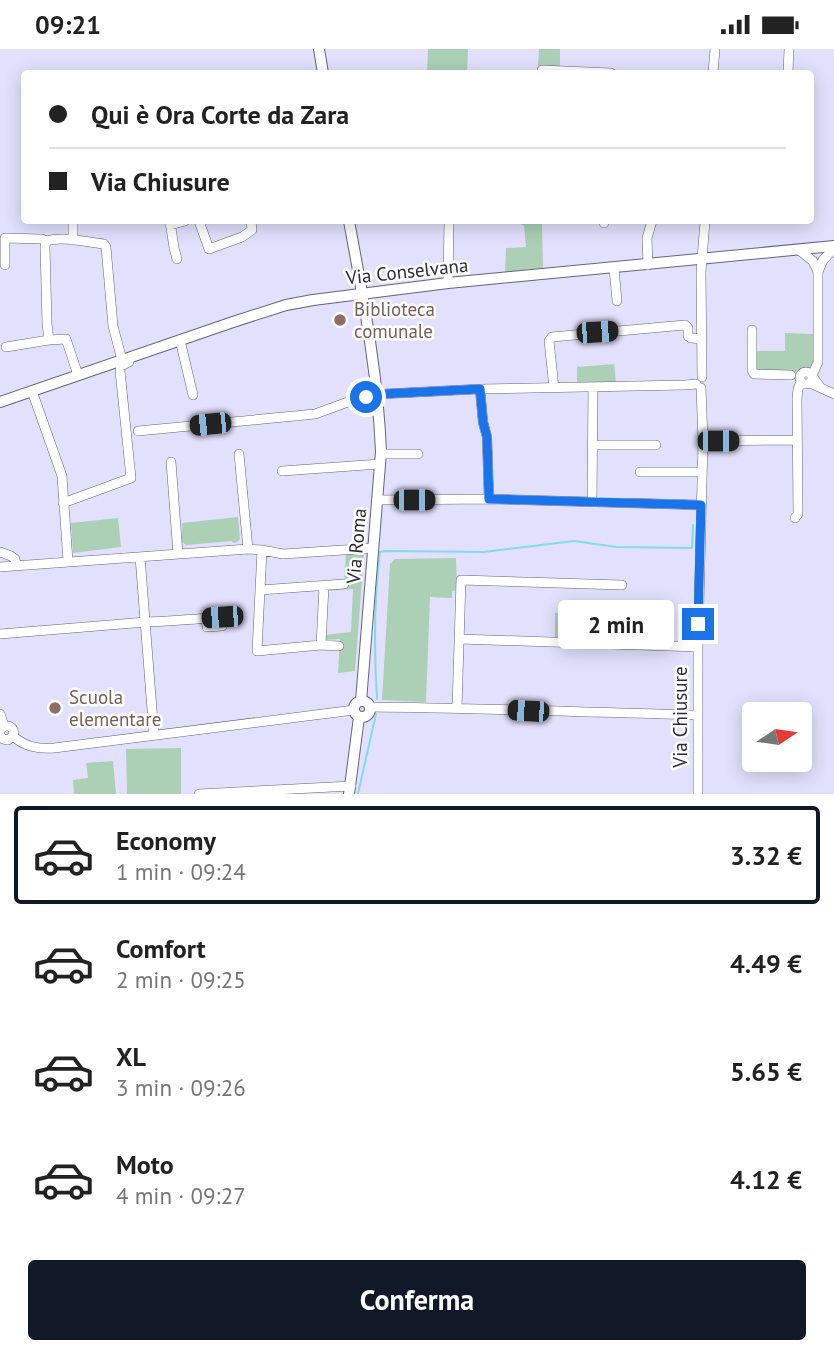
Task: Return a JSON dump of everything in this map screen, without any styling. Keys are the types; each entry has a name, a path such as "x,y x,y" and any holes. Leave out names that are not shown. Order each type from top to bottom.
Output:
{"main road":[{"path":"319,49 322,70"},
{"name":"Via Roma","path":"350,224 377,395 381,459 361,709 350,790"},
{"name":"Via Conselvana","path":"0,402 286,305 448,283 834,248"}],"street":[{"path":"713,70 715,49"},
{"path":"788,70 789,49"},
{"path":"72,224 73,240"},
{"path":"170,224 177,258"},
{"path":"200,224 209,249 242,237 252,230 251,224"},
{"path":"448,283 449,224"},
{"path":"648,265 647,238 651,224"},
{"name":"Via Chiusure","path":"698,794 697,715 703,441 699,383 705,224"},
{"path":"5,265 5,238 73,240 104,244 113,326 122,360"},
{"path":"46,241 49,340"},
{"path":"795,519 798,389 818,362 818,272 822,260 834,248"},
{"path":"799,250 813,261 818,272"},
{"path":"614,268 617,301"},
{"path":"554,388 549,341 552,337 685,324 688,336 701,339"},
{"path":"751,330 754,374 804,378 834,394"},
{"path":"6,347 66,339 78,375"},
{"path":"180,340 193,395"},
{"path":"63,503 131,478 120,368 136,359 139,354"},
{"path":"138,431 315,414 346,402 377,395 480,389 685,386 699,383"},
{"path":"592,501 593,387"},
{"path":"480,389 487,437 489,499"},
{"path":"32,391 62,476 68,561"},
{"path":"703,441 797,440"},
{"path":"594,445 656,445"},
{"path":"239,454 248,549"},
{"path":"282,471 418,454"},
{"path":"171,462 178,554"},
{"path":"640,472 702,472"},
{"path":"377,500 489,499 701,505"},
{"path":"8,566 248,549 283,554 373,548"},
{"path":"262,550 257,651 339,646"},
{"path":"3,554 15,559 8,566"},
{"path":"140,557 154,735"},
{"path":"457,708 461,580 622,585"},
{"path":"260,590 344,584"},
{"path":"321,645 324,586"},
{"path":"0,634 206,618"},
{"path":"460,639 698,647"},
{"path":"13,736 27,746 44,748 361,709 457,708 697,715"},
{"path":"0,714 2,728 8,725 14,732 13,736"},
{"path":"0,736 5,740 13,736"},
{"path":"199,794 350,790"}],"green space":[{"path":"428,49 468,49 467,70 427,70"},
{"path":"539,49 560,49 560,66 538,66"},
{"path":"521,224 542,224 543,268 505,272 506,248 526,247 524,226"},
{"path":"785,333 813,334 814,363 796,372 757,372 755,351 785,351"},
{"path":"614,364 616,383 577,384 577,367"},
{"path":"238,517 240,539 237,542 186,545 182,542 182,523"},
{"path":"118,518 121,547 73,553 71,523"},
{"path":"346,553 364,554 355,671 338,673 340,639 324,640 325,635 351,632 353,589 327,591 327,587 344,584"},
{"path":"456,558 457,590 452,591 452,598 430,597 426,702 382,700 390,564 395,559"},
{"path":"555,613 602,614 601,640 555,638"},
{"path":"181,748 181,794 127,794 126,749"},
{"path":"113,761 116,794 74,794 73,780 88,778 86,763"}],"waterway":[{"path":"377,699 375,625 380,552 484,552 574,541 616,547 692,548 693,525"},
{"path":"358,794 376,714"}],"place":[{"name":"Biblioteca comunale","path":"340,320"},
{"name":"Scuola elementare","path":"55,708"}],"route":[{"path":"366,397 480,389 489,461 489,499 701,505 698,624"}]}
